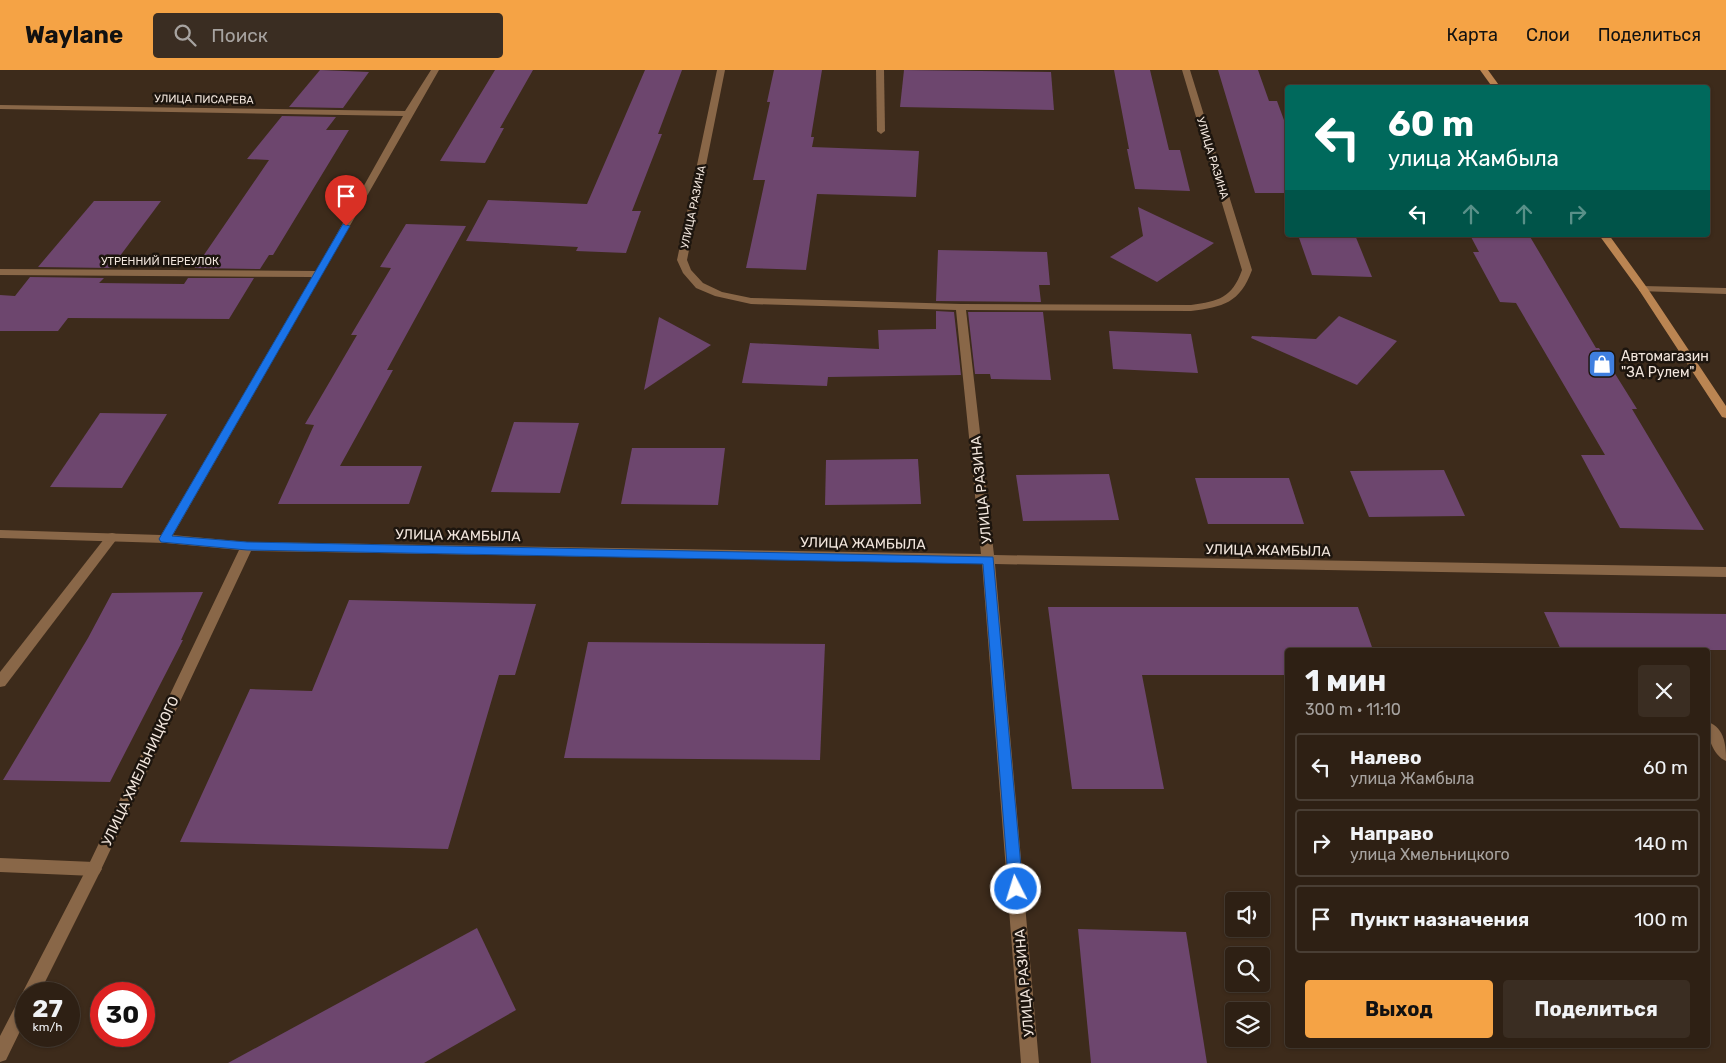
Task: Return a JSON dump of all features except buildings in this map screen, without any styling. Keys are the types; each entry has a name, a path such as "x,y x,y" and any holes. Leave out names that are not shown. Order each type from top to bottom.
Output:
{"main road":[{"path":"1484,70 1494,85"},
{"path":"1605,237 1643,289 1726,414"}],"street":[{"path":"165,539 435,70"},
{"name":"УЛИЦА РАЗИНА","path":"721,70 682,260 685,274 700,286 723,295 751,301 961,307 1191,308 1215,305 1234,296 1243,284 1247,270 1186,70"},
{"path":"880,70 881,132"},
{"name":"УЛИЦА ПИСАРЕВА","path":"0,107 408,114"},
{"name":"УТРЕННИЙ ПЕРЕУЛОК","path":"0,272 319,274"},
{"path":"1643,289 1726,291"},
{"name":"УЛИЦА РАЗИНА","path":"961,307 988,560 1030,1063"},
{"name":"УЛИЦА ЖАМБЫЛА","path":"0,534 165,539 247,546 1726,572"},
{"path":"0,682 112,537"},
{"name":"УЛИЦА ХМЕЛЬНИЦКОГО","path":"36,982 94,869 247,546"},
{"path":"1710,730 1726,755"},
{"path":"0,865 94,869"},
{"path":"0,1054 15,1024"}],"place":[{"name":"Автомагазин \"ЗА Рулем\"","path":"1602,364"}],"route":[{"path":"346,226 165,539 247,546 988,560 1016,889"}]}
